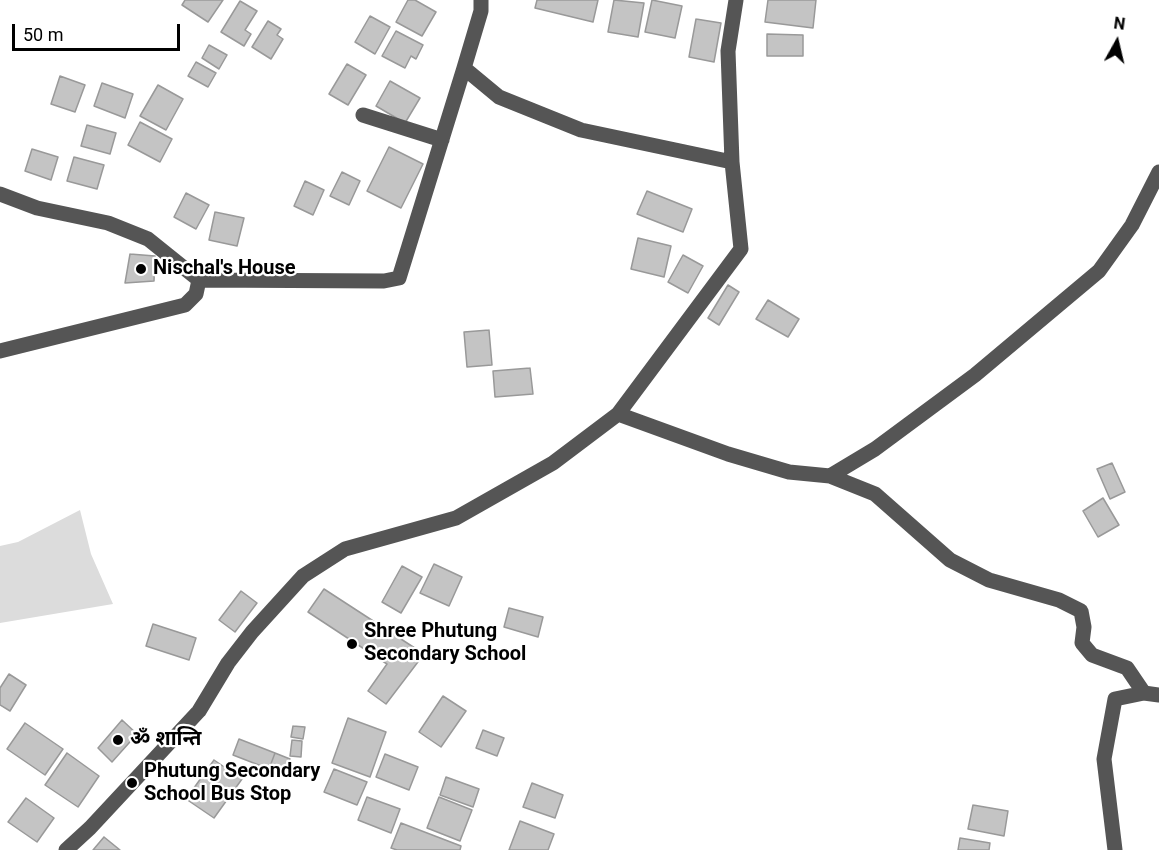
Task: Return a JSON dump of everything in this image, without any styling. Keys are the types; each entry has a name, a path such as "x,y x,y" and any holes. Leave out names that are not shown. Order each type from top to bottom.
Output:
{"street":[{"path":"0,194 37,208 108,223 148,239 199,280 384,281 399,278 481,11 481,0"},
{"path":"66,850 90,828 199,711 228,663 252,632 303,576 345,549 456,518 553,463 618,414 741,249 732,162 728,51 736,0"},
{"path":"464,68 499,97 581,130 732,162"},
{"path":"363,115 442,140"},
{"path":"830,476 875,448 975,375 1100,271 1132,225 1159,172"},
{"path":"0,351 185,305 196,294 199,280"},
{"path":"618,414 728,454 789,472 830,476 875,494 950,560 989,580 1059,600 1081,611 1084,627 1082,643 1092,655 1127,668 1152,694"},
{"path":"1115,850 1104,759 1114,699 1152,694"}],"shaded area":[{"path":"80,510 91,554 113,604 0,623 0,546 18,542"}],"building":[{"path":"185,0 223,0 208,22 182,5"},
{"path":"408,0 415,0 436,12 422,36 396,22"},
{"path":"537,0 598,0 593,22 535,8"},
{"path":"614,0 644,3 638,37 608,32"},
{"path":"652,0 682,6 675,38 645,32"},
{"path":"768,0 816,0 813,28 765,22"},
{"path":"240,1 257,11 245,30 251,34 244,46 221,32"},
{"path":"370,16 390,27 375,54 355,42"},
{"path":"696,19 721,23 714,62 689,57"},
{"path":"268,21 281,29 277,35 283,39 271,59 252,47"},
{"path":"396,31 423,45 416,59 411,56 405,68 382,56"},
{"path":"767,34 803,35 803,56 767,56"},
{"path":"209,45 227,55 219,69 202,58"},
{"path":"196,62 216,73 208,87 188,76"},
{"path":"347,64 366,75 348,105 329,94"},
{"path":"60,76 85,85 75,112 51,104"},
{"path":"390,81 420,98 405,123 376,106"},
{"path":"102,83 133,94 125,118 94,106"},
{"path":"158,85 183,99 166,130 140,116"},
{"path":"140,122 172,139 160,162 128,145"},
{"path":"87,125 116,133 110,154 81,146"},
{"path":"389,147 423,164 401,208 367,191"},
{"path":"32,149 58,157 51,180 25,171"},
{"path":"74,157 104,165 97,189 67,181"},
{"path":"342,172 360,181 349,205 330,196"},
{"path":"305,181 324,190 313,215 294,206"},
{"path":"647,191 692,209 683,232 637,214"},
{"path":"186,193 209,205 196,229 174,217"},
{"path":"215,212 244,218 237,246 209,240"},
{"path":"638,238 671,246 664,277 631,269"},
{"name":"Nischal's House","path":"130,254 155,256 154,281 125,283"},
{"path":"683,255 703,266 688,293 668,282"},
{"path":"728,285 739,292 719,325 708,318"},
{"path":"768,300 799,319 788,337 756,319"},
{"path":"489,330 492,365 467,367 464,332"},
{"path":"530,368 533,394 495,397 493,371"},
{"path":"1112,463 1125,492 1110,499 1097,469"},
{"path":"1103,498 1119,525 1098,537 1083,511"},
{"path":"434,564 462,577 449,606 420,593"},
{"path":"402,566 422,577 401,613 382,602"},
{"path":"324,589 424,654 386,704 368,691 387,664 308,612"},
{"path":"241,591 257,603 235,632 219,620"},
{"path":"509,608 543,617 538,637 504,627"},
{"path":"153,624 196,638 189,660 146,646"},
{"path":"9,674 26,685 10,711 0,705 0,688"},
{"path":"443,696 466,711 441,747 419,732"},
{"path":"348,718 386,732 370,777 332,763"},
{"path":"122,720 137,734 112,762 98,748"},
{"path":"25,723 63,749 45,775 7,749"},
{"path":"293,726 305,727 303,739 291,737"},
{"path":"483,730 504,738 497,756 476,748"},
{"path":"239,739 275,753 269,769 233,755"},
{"path":"292,740 302,741 301,757 290,756"},
{"path":"67,753 99,776 78,807 45,785"},
{"path":"275,753 290,759 284,775 269,769"},
{"path":"385,754 418,767 409,790 376,777"},
{"path":"214,760 242,779 214,818 186,799"},
{"path":"334,769 367,782 357,805 324,792"},
{"path":"446,777 479,789 473,807 440,795"},
{"path":"532,783 563,795 555,818 523,807"},
{"path":"367,797 400,809 391,833 358,820"},
{"path":"439,797 472,810 460,841 427,828"},
{"path":"26,798 54,818 37,842 8,822"},
{"path":"973,805 1008,811 1004,836 968,829"},
{"path":"520,821 554,834 548,850 509,850"},
{"path":"401,823 461,846 460,850 397,850 391,848"},
{"path":"104,837 120,850 93,850"},
{"path":"960,838 990,843 989,850 958,850"}],"place":[{"name":"Nischal's House","path":"141,269"},
{"name":"Shree Phutung Secondary School","path":"352,644"},
{"name":"ॐ शान्ति","path":"118,740"},
{"name":"Phutung Secondary School Bus Stop","path":"132,783"}]}
